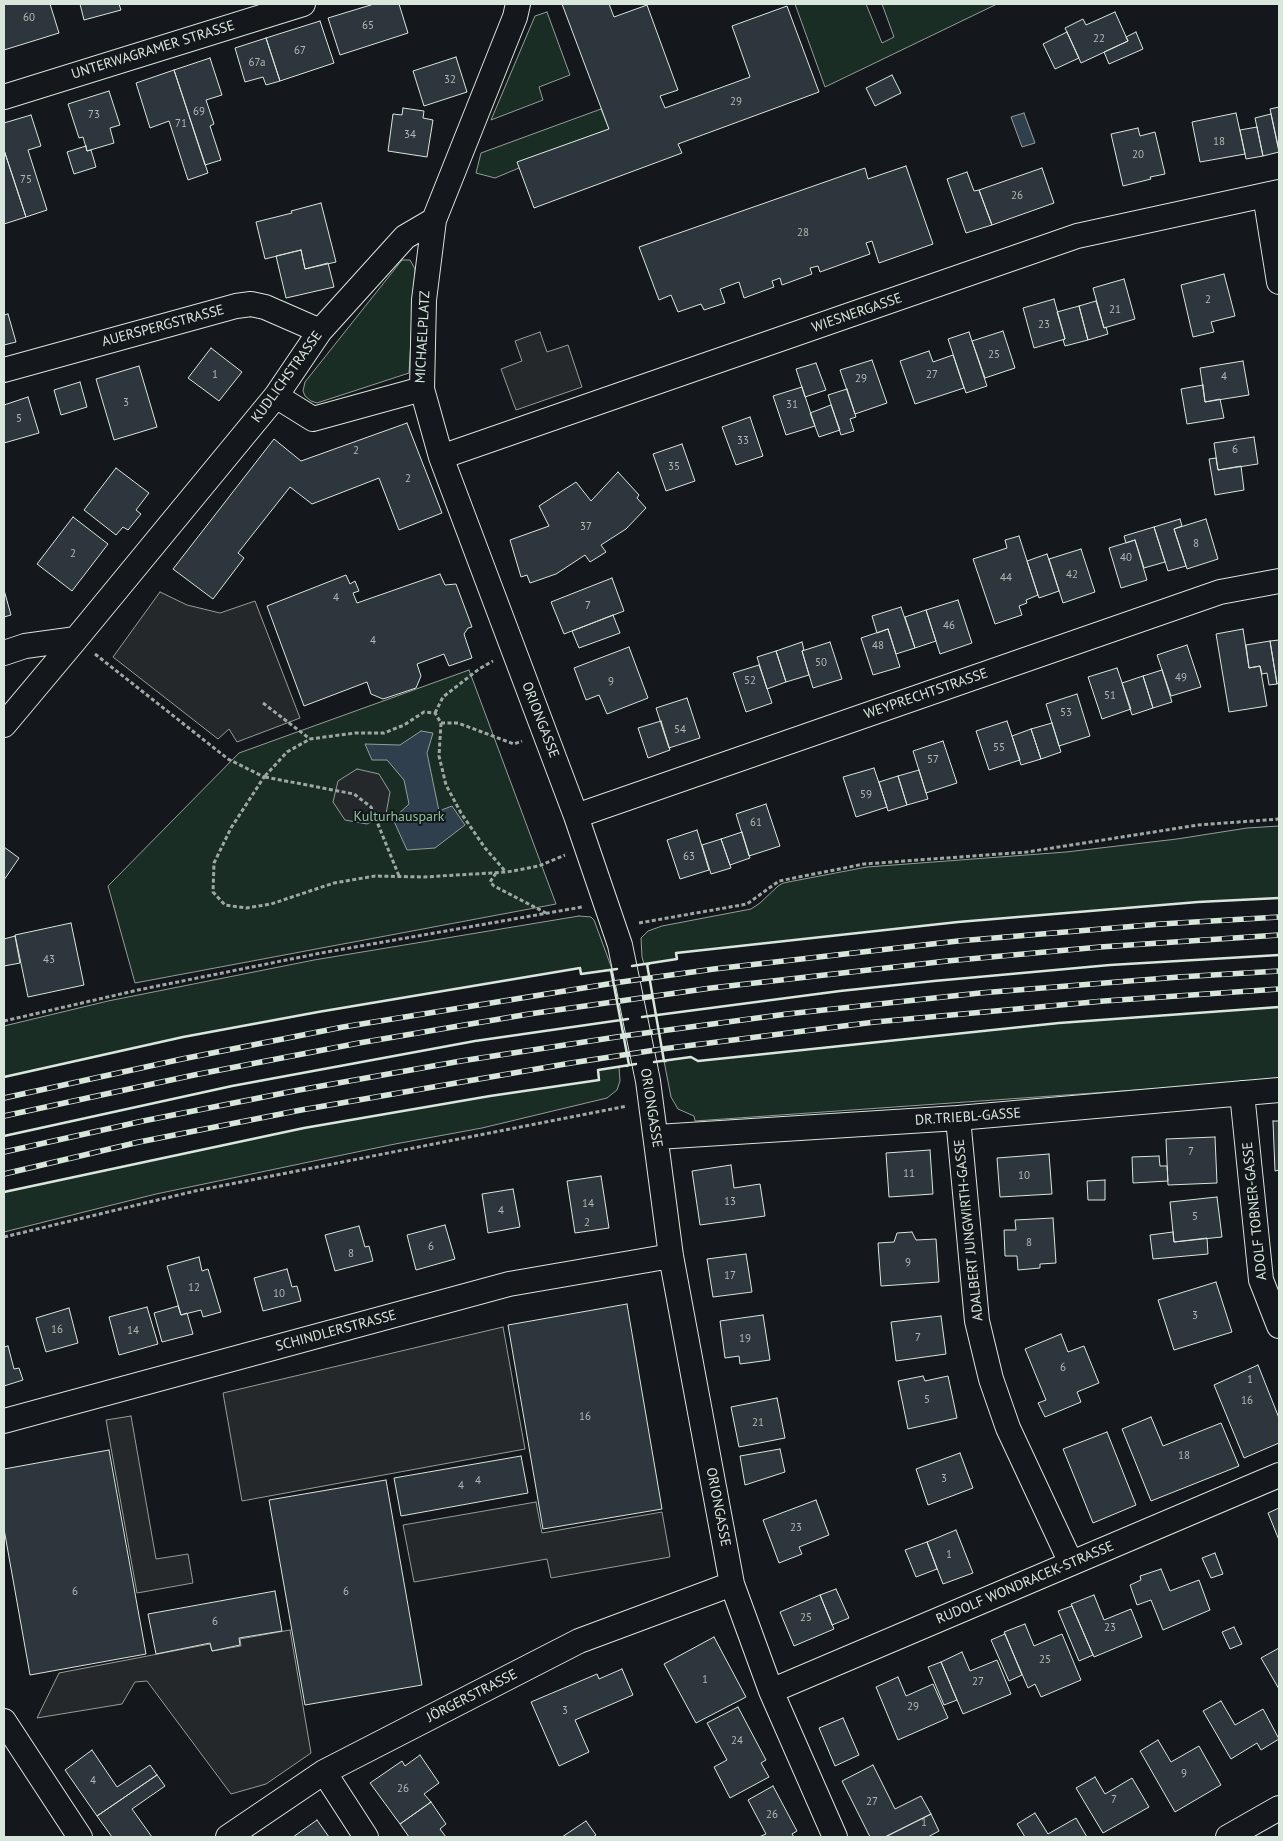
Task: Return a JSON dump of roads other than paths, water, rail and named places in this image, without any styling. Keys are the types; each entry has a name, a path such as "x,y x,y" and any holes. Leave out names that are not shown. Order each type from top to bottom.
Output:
{"street":[{"path":"434,220 516,17 518,4"},
{"name":"UNTERWAGRAMER STRASSE","path":"4,97 288,6"},
{"path":"1272,193 1279,282"},
{"name":"WIESNERGASSE","path":"441,457 1077,236 1272,193"},
{"name":"KUDLICHSTRASSE","path":"4,724 276,396 320,331 404,237 434,220"},
{"name":"MICHAELPLATZ","path":"276,396 313,419 422,389 424,300 434,220"},
{"name":"AUERSPERGSTRASSE","path":"4,370 236,306 251,304 265,307 320,331"},
{"name":"ORIONGASSE","path":"422,389 441,457 576,816 620,946 651,1101 671,1256 732,1584 771,1691 835,1837"},
{"name":"WEYPRECHTSTRASSE","path":"576,816 1220,592 1279,581"},
{"path":"4,653 25,646 76,639"},
{"name":"DR.TRIEBL-GASSE","path":"657,1136 958,1118 1279,1090"},
{"name":"ADOLF TOBNER-GASSE","path":"1242,1093 1261,1280 1279,1326"},
{"name":"ADALBERT JUNGWIRTH-GASSE","path":"958,1118 977,1321 991,1379 1008,1428 1071,1563"},
{"name":"SCHINDLERSTRASSE","path":"4,1421 509,1284 671,1256"},
{"name":"RUDOLF WONDRACEK-STRASSE","path":"771,1691 1279,1475"},
{"name":"JÖRGERSTRASSE","path":"228,1837 324,1772 579,1641 732,1584"},
{"path":"4,1721 80,1837"},
{"path":"324,1772 366,1837"},
{"path":"1228,1837 1279,1808"}],"water":[{"path":"1024,113 1035,143 1022,147 1011,117"},
{"path":"421,731 433,733 427,753 439,811 452,806 465,825 435,848 407,850 393,819 409,804 404,780 387,760 372,760 365,744 400,745"}],"railway":[{"path":"4,1098 182,1059 343,1027 614,983 714,969 958,941 1161,924 1279,917"},
{"path":"4,1116 194,1075 359,1043 529,1014 711,988 947,961 1100,947 1279,935"},
{"path":"4,1152 143,1121 299,1090 461,1061 623,1036 787,1014 980,993 1279,971"},
{"path":"4,1174 139,1142 301,1110 662,1049 875,1022 1104,1001 1279,989"}],"park label":[{"name":"Kulturhauspark","path":"399,817"}]}
